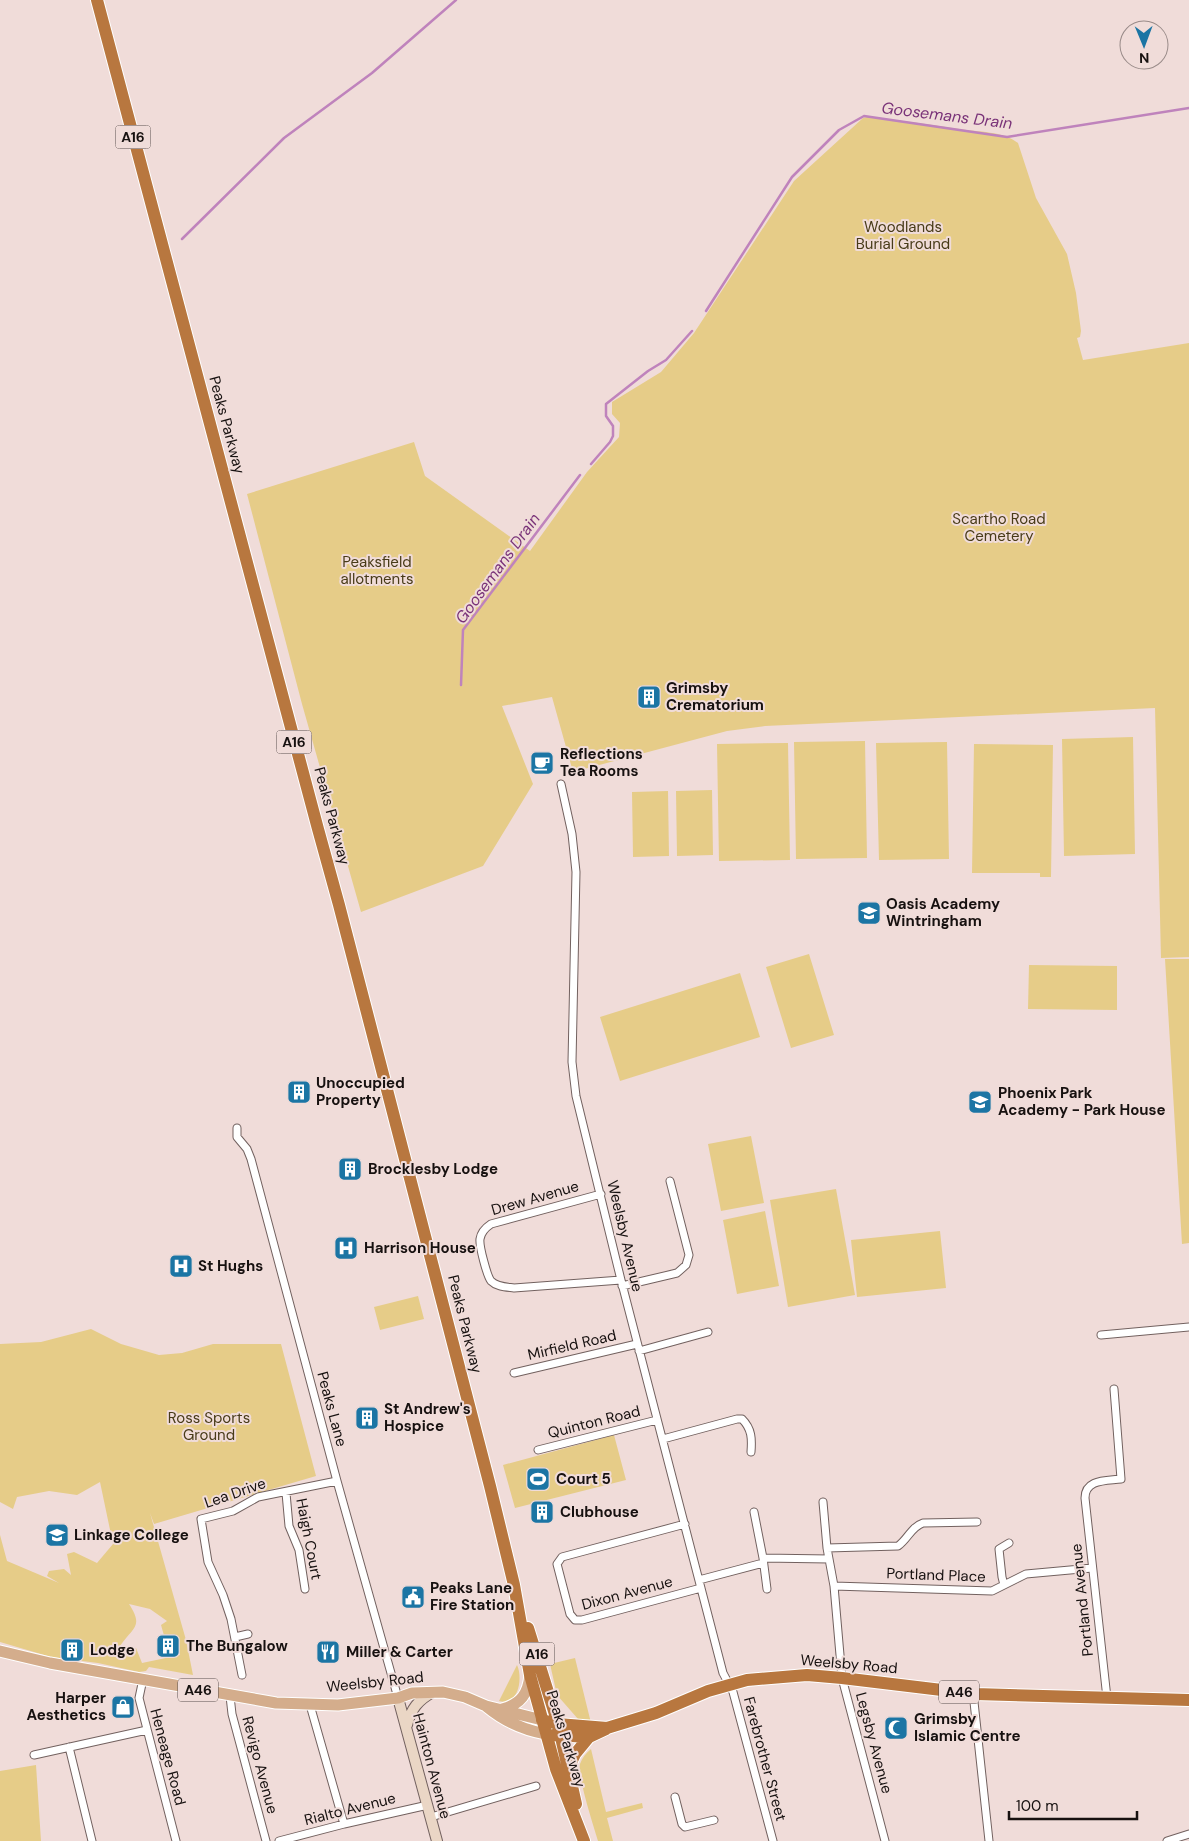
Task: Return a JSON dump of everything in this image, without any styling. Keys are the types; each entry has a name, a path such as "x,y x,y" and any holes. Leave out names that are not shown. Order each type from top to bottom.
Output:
{"highway":[{"name":"Peaks Parkway","path":"97,0 339,905 483,1457 514,1585 530,1675 556,1769 584,1841"},
{"name":"Peaks Parkway","path":"514,1585 559,1730 584,1841"},
{"name":"Weelsby Road","path":"546,1734 559,1730 607,1728 648,1716 708,1691 747,1680 807,1675 975,1694 1189,1700"},
{"name":"Weelsby Road","path":"542,1720 559,1730"},
{"name":"A46","path":"568,1769 575,1754 589,1737 607,1728"},
{"name":"A46","path":"559,1730 589,1737"}],"main road":[{"name":"Weelsby Road","path":"0,1651 50,1664 276,1703 338,1705 398,1698 412,1693 433,1692 453,1694 486,1706 542,1720"},
{"name":"A16","path":"500,1709 509,1707 521,1700 529,1687 530,1675"},
{"path":"407,1728 410,1713 419,1701 433,1692"},
{"name":"Hainton Avenue","path":"398,1698 437,1841"},
{"name":"Weelsby Road","path":"486,1706 501,1719 520,1727 546,1734"}],"street":[{"name":"Weelsby Avenue","path":"561,784 572,834 576,872 572,1062 576,1096 638,1347 723,1673 731,1685"},
{"name":"Peaks Lane","path":"237,1128 237,1137 247,1149 251,1159 337,1481 398,1698"},
{"path":"622,1283 677,1273 686,1265 689,1255 670,1181"},
{"name":"Drew Avenue","path":"601,1194 491,1224 482,1232 480,1243 488,1275 492,1282 498,1286 514,1288 622,1283"},
{"path":"1101,1335 1189,1327"},
{"name":"Mirfield Road","path":"514,1373 708,1332"},
{"name":"Portland Avenue","path":"1107,1698 1084,1498 1086,1488 1095,1482 1121,1479 1114,1389"},
{"path":"663,1439 742,1419 746,1423 752,1437 751,1452"},
{"name":"Quinton Road","path":"538,1450 657,1420"},
{"name":"Lea Drive","path":"235,1637 223,1595 208,1562 201,1519 232,1512 258,1497 286,1493 337,1481"},
{"name":"Haigh Court","path":"286,1493 288,1519 299,1550 305,1590"},
{"name":"Legsby Avenue","path":"822,1502 827,1548 834,1586 842,1678 885,1841"},
{"path":"754,1512 767,1589"},
{"path":"827,1548 898,1546 906,1540 916,1526 923,1523 977,1522"},
{"name":"Dixon Avenue","path":"684,1524 562,1557 557,1564 570,1614 575,1620 582,1620 701,1588"},
{"path":"1004,1585 999,1549 1008,1543"},
{"path":"699,1580 763,1560 829,1559"},
{"name":"Portland Place","path":"834,1586 992,1591 1026,1574 1092,1568"},
{"path":"242,1675 235,1637 248,1634"},
{"name":"Heneage Road","path":"144,1679 139,1698 176,1841"},
{"name":"Farebrother Street","path":"731,1685 773,1841"},
{"path":"975,1694 974,1702 989,1841"},
{"name":"Revigo Avenue","path":"230,1696 232,1714 266,1841"},
{"path":"310,1705 344,1824"},
{"path":"34,1755 147,1730"},
{"path":"69,1747 92,1841"},
{"path":"431,1817 536,1786"},
{"path":"674,1797 682,1824 685,1827 714,1820"},
{"name":"Rialto Avenue","path":"279,1841 428,1805"},
{"path":"1167,1841 1189,1834"}],"green space":[{"path":"863,118 990,133 1005,136 1018,143 1036,198 1067,254 1076,293 1081,331 1080,337 1077,338 1083,360 1189,343 1189,957 1161,958 1155,708 765,726 727,731 573,772 552,697 502,706 533,784 483,866 361,912 302,704 247,494 414,442 425,476 530,551 587,472 619,437 620,423 612,414 612,402 661,372 694,333 794,181"},
{"path":"1133,737 1135,854 1064,856 1062,739"},
{"path":"865,741 867,858 796,859 794,742"},
{"path":"947,742 949,859 879,860 876,743"},
{"path":"788,743 790,860 719,861 717,744"},
{"path":"974,744 1053,745 1051,877 1040,877 1040,873 972,873"},
{"path":"712,790 713,855 677,856 676,791"},
{"path":"668,791 669,856 633,857 632,792"},
{"path":"809,954 834,1035 791,1048 766,967"},
{"path":"1165,959 1189,959 1189,1243 1182,1244"},
{"path":"1029,965 1117,966 1117,1010 1028,1009"},
{"path":"740,973 760,1037 620,1081 600,1017"},
{"path":"751,1136 764,1203 721,1211 708,1144"},
{"path":"836,1189 855,1295 788,1307 770,1200"},
{"path":"765,1211 779,1286 737,1294 723,1220"},
{"path":"940,1231 946,1288 857,1297 851,1240"},
{"path":"418,1296 424,1319 380,1330 374,1307"},
{"name":"Ross Sports Ground","path":"91,1329 121,1344 159,1355 182,1353 213,1344 281,1344 316,1476 154,1524 150,1513 186,1640 193,1675 149,1667 146,1671 139,1672 98,1663 51,1657 0,1642 0,1535 7,1561 59,1583 47,1576 49,1571 64,1569 71,1575 67,1554 74,1552 97,1563 113,1544 100,1482 77,1495 49,1491 17,1497 13,1509 0,1502 0,1344 41,1342","holes":["129,1604 150,1609 167,1621 161,1625 165,1639 177,1638 180,1655 142,1663 136,1648 120,1646 133,1630 136,1622"]},
{"path":"614,1435 626,1480 515,1508 503,1465"},
{"path":"575,1658 591,1723 578,1719 557,1695 550,1664"},
{"path":"517,1665 520,1677 518,1690 511,1700 506,1702 499,1701"},
{"path":"591,1749 606,1812 642,1803 643,1808 607,1818 613,1841 598,1841 583,1790 580,1764 584,1756"},
{"path":"36,1765 41,1841 0,1841 0,1771"}],"waterway":[{"path":"182,239 284,138 372,73 456,0"},
{"name":"Goosemans Drain","path":"706,311 792,177 839,130 864,116 1007,137 1189,108"},
{"name":"Goosemans Drain","path":"591,464 613,436 613,426 606,416 606,404 648,371 666,360 692,331"},
{"name":"Goosemans Drain","path":"461,685 463,630 580,475"}],"place":[{"name":"Grimsby Crematorium","path":"649,697"},
{"name":"Reflections Tea Rooms","path":"542,763"},
{"name":"Oasis Academy Wintringham","path":"869,913"},
{"name":"Unoccupied Property","path":"299,1092"},
{"name":"Phoenix Park Academy - Park House","path":"980,1102"},
{"name":"Brocklesby Lodge","path":"350,1169"},
{"name":"Harrison House","path":"346,1248"},
{"name":"St Hughs","path":"181,1266"},
{"name":"St Andrew's Hospice","path":"367,1418"},
{"name":"Court 5","path":"538,1479"},
{"name":"Clubhouse","path":"542,1512"},
{"name":"Linkage College","path":"57,1535"},
{"name":"Peaks Lane Fire Station","path":"413,1597"},
{"name":"The Bungalow","path":"168,1646"},
{"name":"Lodge","path":"72,1650"},
{"name":"Miller & Carter","path":"328,1652"},
{"name":"Harper Aesthetics","path":"123,1707"},
{"name":"Grimsby Islamic Centre","path":"896,1728"}],"park label":[{"name":"Woodlands Burial Ground","path":"903,236"},
{"name":"Scartho Road Cemetery","path":"999,528"},
{"name":"Peaksfield allotments","path":"377,570"}]}
